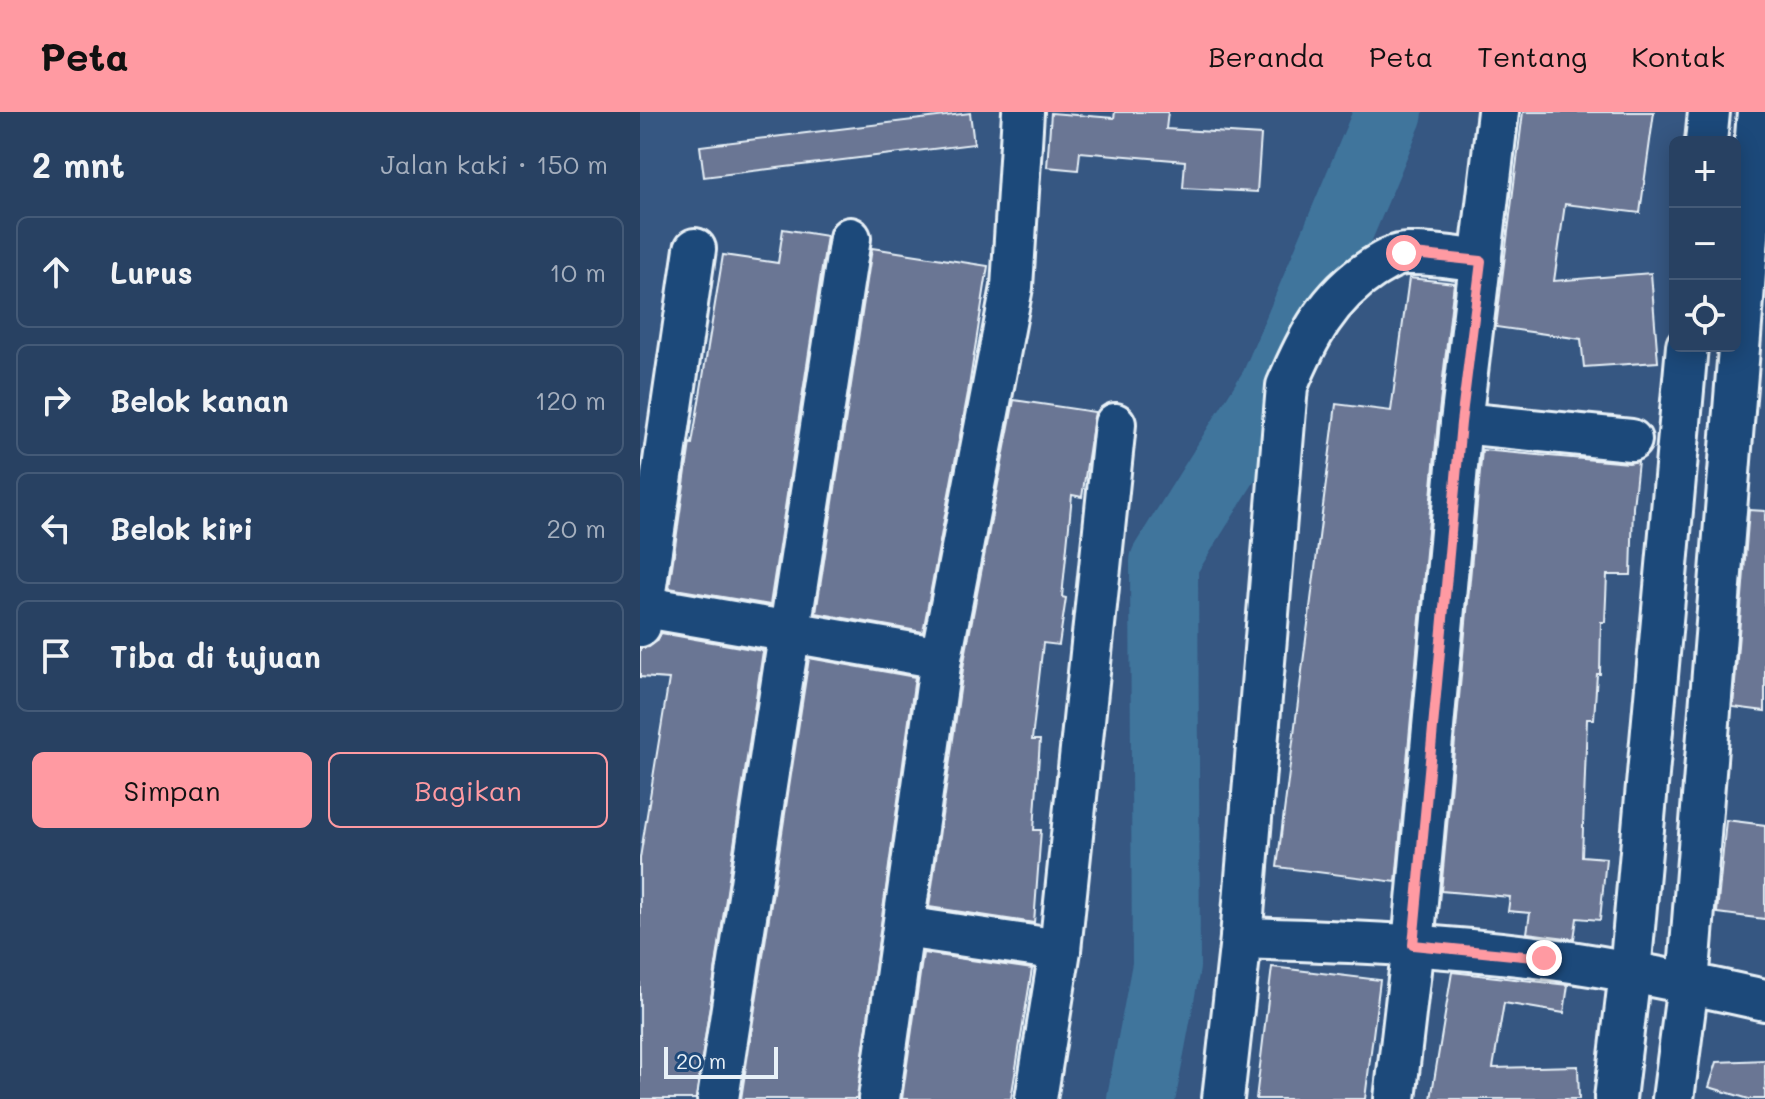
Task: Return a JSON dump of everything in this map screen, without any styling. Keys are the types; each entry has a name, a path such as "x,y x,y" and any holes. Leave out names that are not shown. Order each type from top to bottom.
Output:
{"street":[{"path":"879,1099 941,658 1012,287 1023,112"},
{"path":"1395,1099 1413,945 1461,423 1498,112"},
{"path":"1707,136 1709,112"},
{"path":"1673,1099 1688,984 1758,112"},
{"path":"718,1099 850,238"},
{"path":"695,249 641,613 790,632 941,658"},
{"path":"1223,1099 1241,938 1287,386 1305,343 1325,310 1355,280 1404,253 1481,261"},
{"path":"1615,1099 1630,972 1686,352"},
{"path":"1461,423 1631,440"},
{"path":"1036,1099 1060,950 1115,424"},
{"path":"904,927 1060,950"},
{"path":"1241,938 1413,945 1544,958 1765,1000"}],"building":[{"path":"1115,112 1168,112 1166,129 1261,135 1257,192 1183,188 1185,161 1080,152 1078,170 1047,167 1051,113 1114,118"},
{"path":"1523,112 1654,112 1640,213 1565,204 1554,281 1651,273 1658,362 1584,367 1581,339 1496,327"},
{"path":"970,113 974,144 704,177 700,146"},
{"path":"783,229 827,236 770,605 669,588 690,443 723,255 778,263"},
{"path":"872,248 988,266 968,393 923,632 816,613"},
{"path":"1409,278 1454,283 1438,421 1396,882 1277,867 1336,404 1391,411"},
{"path":"1014,400 1095,412 1082,497 1072,495 1062,597 1066,598 1059,645 1043,643 1032,740 1040,740 1034,830 1041,830 1034,923 929,907 964,662"},
{"path":"1482,450 1629,463 1638,461 1631,575 1607,575 1594,719 1587,719 1582,856 1606,858 1600,920 1577,918 1574,939 1527,933 1530,913 1508,911 1510,897 1441,891"},
{"path":"1749,510 1765,511 1765,711 1733,707"},
{"path":"661,633 763,651 696,1099 640,1099 640,858 669,679 640,677 640,648 649,647"},
{"path":"809,658 915,677 857,1099 741,1099"},
{"path":"1726,820 1765,825 1765,919 1717,913"},
{"path":"923,953 1032,969 1011,1099 902,1099"},
{"path":"1272,967 1380,980 1365,1099 1256,1099"},
{"path":"1452,972 1568,985 1564,1013 1504,1003 1493,1068 1578,1066 1579,1099 1431,1099"},
{"path":"1765,1060 1765,1099 1749,1099 1709,1087 1717,1062"}],"waterway":[{"path":"1141,1099 1166,966 1164,562 1274,386 1389,112"}],"route":[{"path":"1404,253 1481,261 1461,423 1413,945 1544,958"}]}
